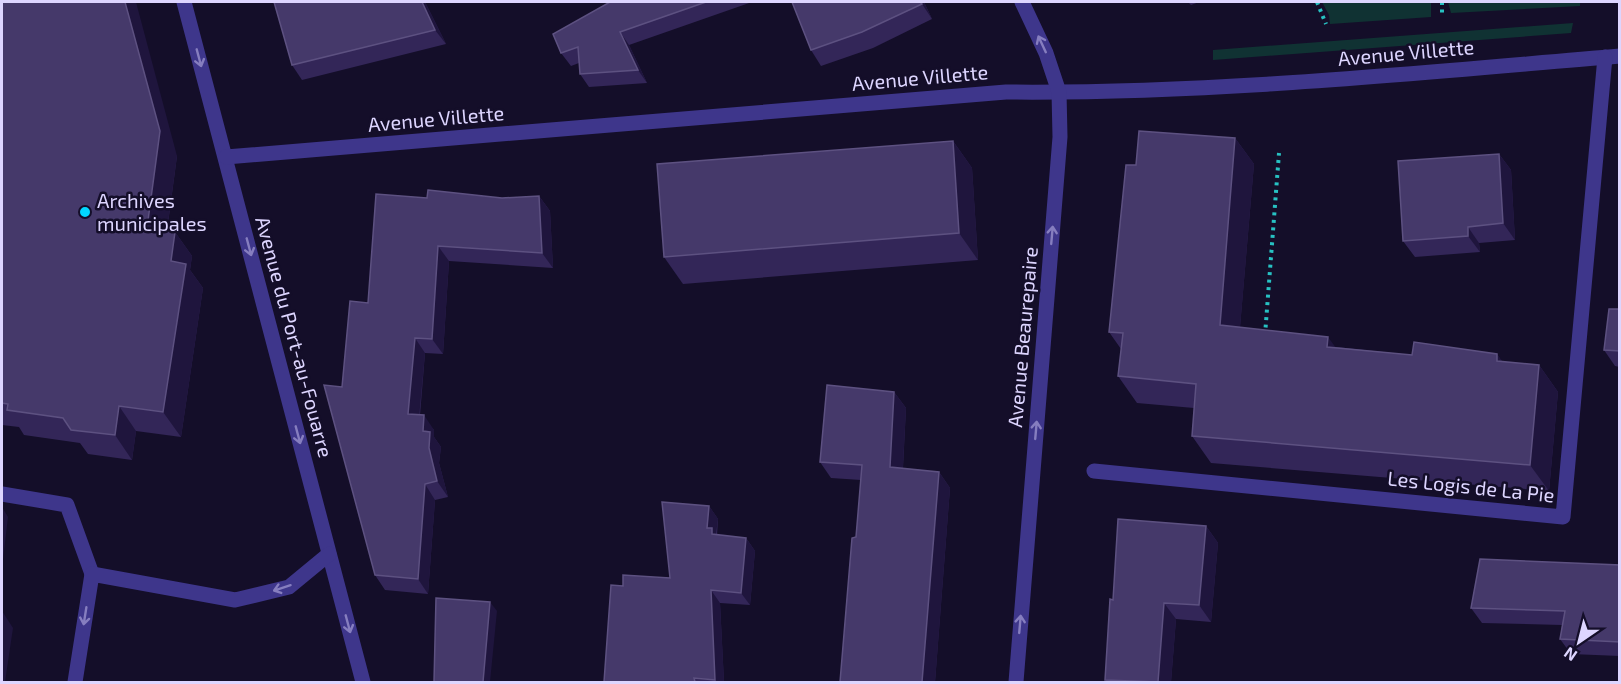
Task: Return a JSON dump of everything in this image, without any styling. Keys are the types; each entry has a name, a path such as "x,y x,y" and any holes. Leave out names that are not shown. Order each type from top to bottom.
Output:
{"street":[{"name":"Avenue du Port-au-Fouarre","path":"184,2 363,682"},
{"name":"Avenue Beaurepaire","path":"1016,682 1060,137 1059,92 1046,53 1022,2"},
{"name":"Avenue Villette","path":"226,157 1005,92 1285,84 1612,57"},
{"name":"Les Logis de La Pie","path":"1094,471 1563,517 1612,57"},
{"path":"2,494 67,506 92,574 75,682"},
{"path":"92,574 235,600 289,587 329,554"}],"path":[{"path":"1317,2 1326,24"},
{"path":"1442,2 1442,16"},
{"path":"1264,337 1279,153"}],"green space":[{"path":"1322,2 1431,2 1431,17 1330,24 1329,15"},
{"path":"1448,2 1580,2 1580,6 1451,13"},
{"path":"1573,23 1571,33 1213,60 1213,50"}],"building":[{"name":"Archives municipales","path":"2,2 125,2 160,131 147,228 175,232 171,261 186,264 163,412 119,406 115,435 71,430 63,418 7,410 8,404 2,403"},
{"path":"274,2 422,2 435,30 292,65"},
{"path":"610,2 706,2 620,32 638,70 580,74 578,47 561,53 553,34"},
{"path":"792,2 920,2 922,4 862,32 811,50"},
{"path":"1139,131 1235,138 1220,325 1328,337 1327,347 1412,355 1414,342 1497,354 1497,361 1539,365 1530,465 1192,436 1196,384 1118,376 1123,333 1109,332 1126,165 1136,165"},
{"path":"953,141 959,233 664,257 657,164"},
{"path":"1499,154 1503,223 1468,227 1468,236 1403,241 1398,161"},
{"path":"428,190 502,198 539,196 542,253 438,246 432,339 415,338 408,414 424,415 423,431 430,432 429,448 437,481 425,484 418,579 375,575 324,385 342,387 350,301 368,303 376,194 427,198"},
{"path":"1609,309 1620,309 1620,351 1604,350"},
{"path":"827,385 894,392 890,467 939,472 922,682 840,682 852,538 856,537 862,465 820,462"},
{"path":"662,502 709,506 707,528 712,528 712,534 746,538 741,593 711,590 715,680 694,678 695,682 604,682 611,585 623,586 623,575 670,578"},
{"path":"1118,519 1206,526 1199,605 1164,603 1158,682 1105,680"},
{"path":"1480,559 1620,565 1620,642 1560,639 1565,611 1471,608"},
{"path":"436,598 490,602 483,682 434,682"}],"place":[{"name":"Archives municipales","path":"85,212"}]}
